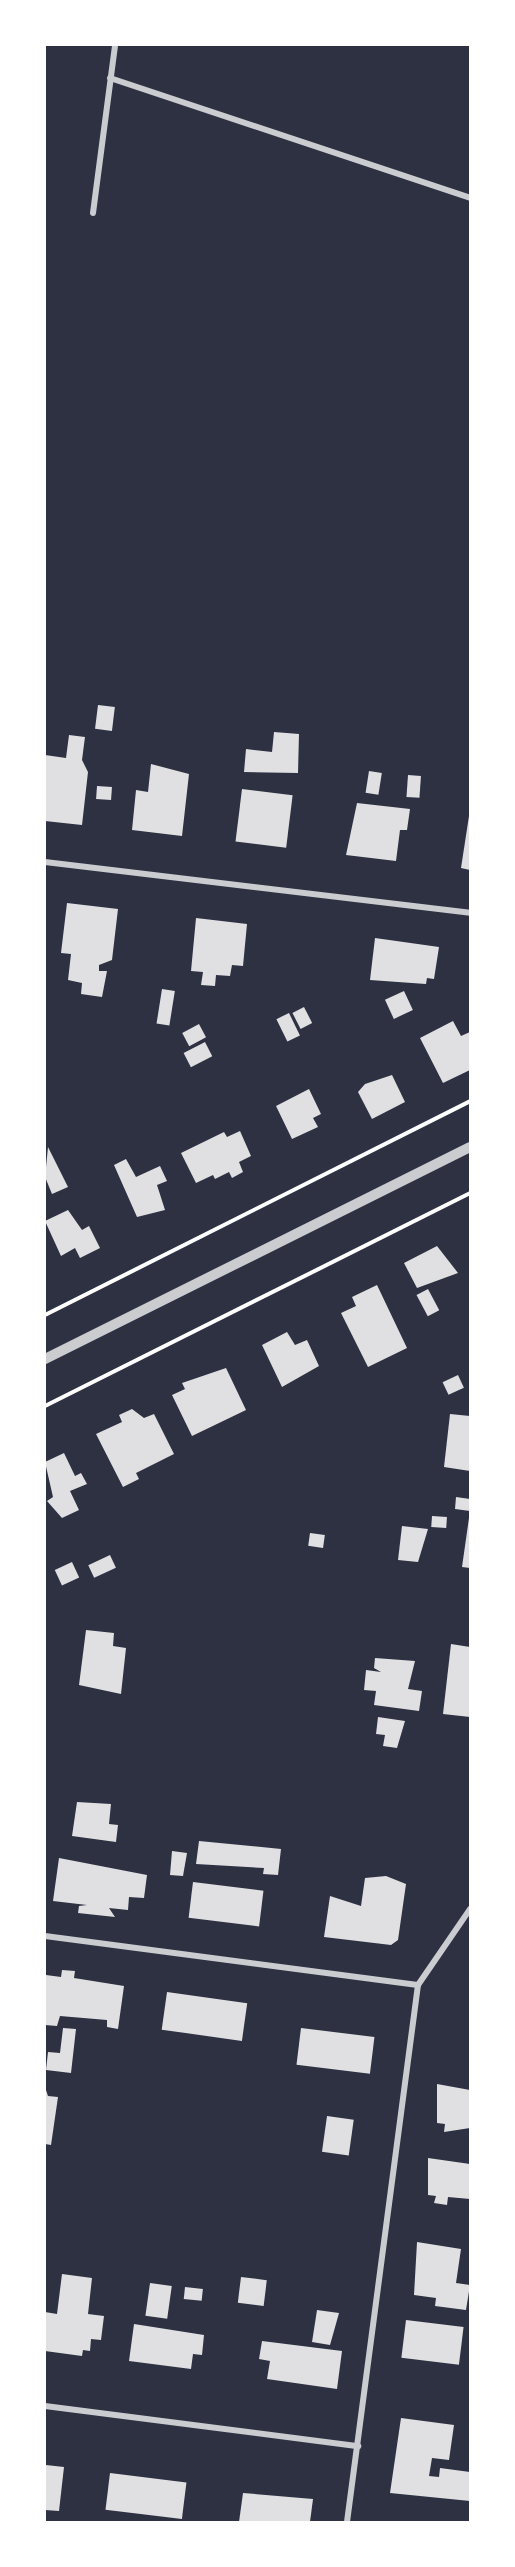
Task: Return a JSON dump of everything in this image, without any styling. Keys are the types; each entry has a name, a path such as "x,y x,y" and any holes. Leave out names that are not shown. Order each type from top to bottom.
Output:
{"street":[{"path":"93,213 115,45"},
{"path":"110,78 470,198"},
{"path":"45,862 470,913"},
{"path":"45,1359 470,1147"},
{"path":"348,2522 418,1985 470,1910"},
{"path":"45,1936 418,1985"},
{"path":"45,2406 358,2446"}],"path":[{"path":"45,1315 470,1101"},
{"path":"45,1406 470,1193"}],"building":[{"path":"98,705 115,707 112,731 95,729"},
{"path":"274,732 299,734 298,773 244,772 246,749 272,752"},
{"path":"69,735 85,737 82,760 88,772 82,825 45,821 45,755 66,758"},
{"path":"151,764 189,774 182,836 132,830 136,790 148,792"},
{"path":"369,771 382,773 378,795 366,793"},
{"path":"408,775 421,776 419,798 406,797"},
{"path":"97,786 112,787 111,800 96,799"},
{"path":"242,789 293,795 286,848 236,842"},
{"path":"357,803 410,809 407,830 400,830 396,861 346,855"},
{"path":"470,817 470,870 461,868"},
{"path":"67,903 118,909 112,960 99,965 99,971 107,971 102,997 81,994 82,983 68,980 71,954 61,953"},
{"path":"196,918 247,924 243,966 232,965 230,976 216,975 215,986 201,985 203,972 191,971"},
{"path":"375,938 439,947 434,979 427,978 426,984 370,980"},
{"path":"162,989 175,991 169,1026 157,1024"},
{"path":"404,991 413,1010 394,1019 385,1000"},
{"path":"304,1007 312,1023 301,1029 292,1013"},
{"path":"289,1013 300,1035 287,1042 276,1019"},
{"path":"453,1021 461,1036 470,1032 470,1070 443,1083 420,1038"},
{"path":"199,1024 206,1037 189,1046 182,1033"},
{"path":"205,1042 212,1056 191,1067 184,1053"},
{"path":"392,1075 405,1102 372,1119 358,1092 365,1084"},
{"path":"309,1089 321,1114 313,1118 318,1127 292,1139 276,1106"},
{"path":"240,1131 251,1156 239,1162 243,1172 232,1178 229,1172 215,1179 213,1175 196,1183 181,1153 224,1132 227,1137"},
{"path":"48,1147 68,1187 52,1194 45,1177"},
{"path":"126,1159 136,1177 160,1166 167,1181 157,1185 165,1210 137,1217 114,1165"},
{"path":"68,1210 82,1230 89,1226 100,1248 80,1258 75,1248 61,1256 45,1221"},
{"path":"437,1246 458,1273 417,1288 404,1263"},
{"path":"377,1285 407,1348 368,1367 341,1313 356,1306 352,1297"},
{"path":"428,1289 439,1310 428,1316 417,1295"},
{"path":"287,1332 295,1345 307,1340 319,1366 282,1387 262,1345"},
{"path":"226,1368 246,1410 192,1436 172,1395 185,1389 182,1383"},
{"path":"458,1375 464,1388 449,1395 443,1382"},
{"path":"132,1409 144,1418 154,1414 174,1454 136,1473 139,1479 123,1487 96,1434 122,1422 119,1415"},
{"path":"450,1414 470,1416 470,1471 444,1467"},
{"path":"64,1453 75,1476 81,1473 87,1484 70,1491 79,1510 62,1518 47,1501 53,1497 45,1462"},
{"path":"456,1497 470,1499 470,1511 455,1509"},
{"path":"470,1511 470,1568 462,1567"},
{"path":"432,1516 447,1517 446,1528 431,1527"},
{"path":"402,1526 428,1529 418,1562 398,1560"},
{"path":"310,1533 325,1535 323,1548 308,1546"},
{"path":"110,1555 116,1568 94,1578 88,1565"},
{"path":"72,1562 79,1577 62,1585 55,1570"},
{"path":"86,1630 114,1633 113,1646 126,1648 121,1694 79,1685"},
{"path":"451,1644 470,1647 470,1717 443,1714"},
{"path":"375,1658 415,1661 408,1689 422,1691 419,1711 374,1705 376,1691 364,1690 366,1670 381,1672 374,1668"},
{"path":"378,1717 405,1721 397,1748 383,1746 385,1735 376,1734"},
{"path":"77,1802 111,1804 109,1824 118,1825 116,1842 72,1836"},
{"path":"199,1841 281,1849 278,1875 263,1874 264,1868 196,1864"},
{"path":"172,1851 187,1853 183,1876 170,1875"},
{"path":"59,1858 147,1875 144,1898 129,1897 128,1910 109,1908 115,1917 78,1913 79,1906 87,1905 53,1901"},
{"path":"386,1876 406,1884 398,1940 391,1945 324,1937 330,1896 361,1906 365,1878"},
{"path":"193,1882 263,1891 259,1926 189,1918"},
{"path":"62,1970 75,1971 74,1978 124,1986 118,2029 107,2027 107,2020 60,2016 57,2026 45,2025 46,1975 61,1977"},
{"path":"167,1992 247,2003 242,2041 162,2030"},
{"path":"63,2028 76,2029 71,2073 46,2070 48,2052 60,2053"},
{"path":"301,2028 374,2037 370,2074 296,2065"},
{"path":"437,2084 470,2090 470,2128 444,2132 445,2124 437,2123"},
{"path":"45,2087 48,2096 58,2097 51,2145 45,2144"},
{"path":"327,2116 354,2120 349,2155 322,2152"},
{"path":"428,2158 470,2164 470,2199 448,2197 447,2205 434,2203 436,2196 428,2195"},
{"path":"417,2242 461,2249 456,2283 470,2285 466,2310 435,2306 436,2298 414,2295"},
{"path":"62,2274 92,2278 88,2314 104,2316 101,2340 91,2339 90,2351 83,2350 82,2356 45,2351 45,2312 57,2314"},
{"path":"241,2277 267,2280 264,2306 238,2303"},
{"path":"150,2283 172,2286 167,2319 145,2316"},
{"path":"185,2287 203,2289 202,2301 184,2299"},
{"path":"317,2310 339,2313 330,2345 312,2342"},
{"path":"406,2320 464,2327 459,2365 401,2358"},
{"path":"134,2324 204,2335 202,2355 193,2354 191,2369 129,2361"},
{"path":"262,2341 342,2351 337,2389 267,2379 270,2361 259,2359"},
{"path":"401,2418 454,2425 449,2460 432,2458 429,2476 439,2477 440,2468 470,2472 470,2501 390,2493"},
{"path":"46,2465 64,2467 59,2511 45,2510"},
{"path":"110,2473 186,2482 182,2519 105,2510"},
{"path":"243,2493 313,2499 310,2522 239,2522"}]}
